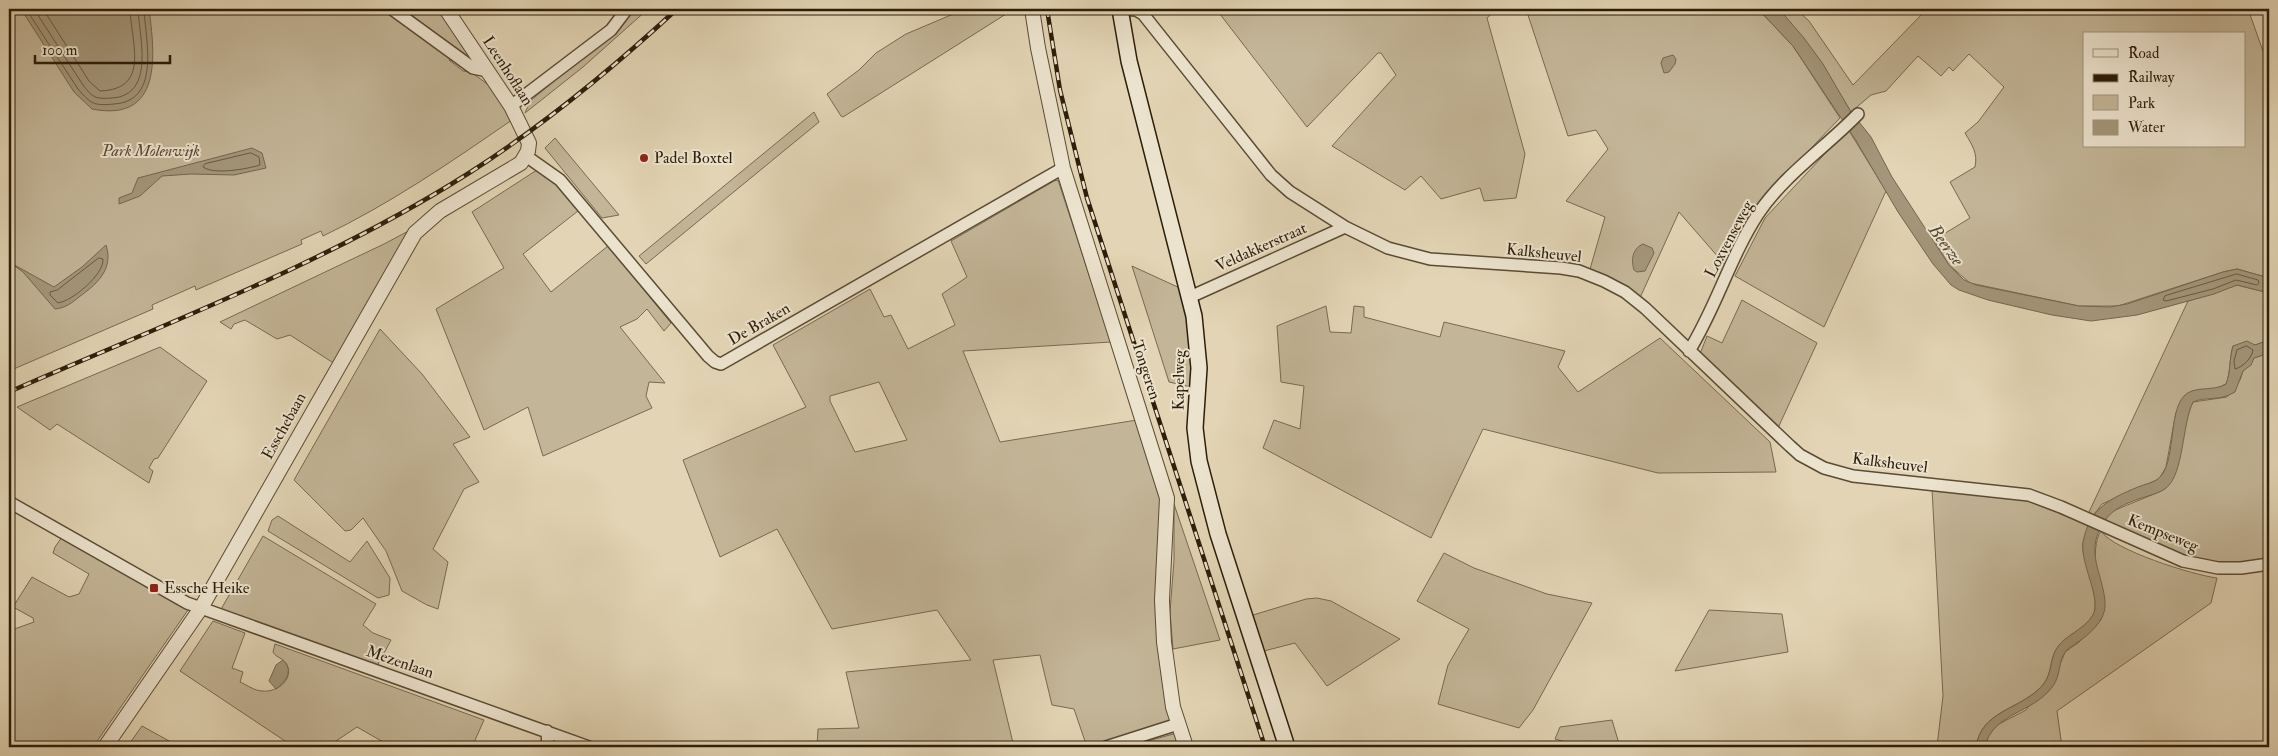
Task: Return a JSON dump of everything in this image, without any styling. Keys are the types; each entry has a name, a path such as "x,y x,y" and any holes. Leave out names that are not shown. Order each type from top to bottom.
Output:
{"main road":[{"name":"Kapelweg","path":"1120,9 1129,61 1194,316 1199,360 1195,428 1198,461 1218,534 1287,747"}],"street":[{"path":"392,9 473,68 488,71"},
{"name":"Leenhoflaan","path":"446,9 511,106 529,143 526,156"},
{"path":"511,106 611,30 627,9"},
{"name":"Tongeren","path":"1032,9 1038,48 1063,168 1167,498 1162,600 1164,642 1170,690 1186,747"},
{"name":"Kalksheuvel","path":"1120,9 1136,10 1143,14 1280,184 1345,227 1388,248 1430,259 1561,268 1591,275 1625,292 1645,308 1800,455 1824,468 1853,476 2029,495 2088,518 2105,527"},
{"name":"Loxvenseweg","path":"1689,351 1702,330 1735,256 1757,216 1794,171 1857,115"},
{"name":"De Braken","path":"526,156 560,180 708,356 721,364 1063,168"},
{"name":"Esschebaan","path":"105,747 201,608 415,233 440,211 514,168 526,156"},
{"name":"Veldakkerstraat","path":"1190,297 1345,227"},
{"path":"9,502 187,603 201,608"},
{"name":"Kempseweg","path":"2105,527 2158,552 2200,565 2241,568 2269,564"},
{"name":"Mezenlaan","path":"201,608 589,747"},
{"path":"1106,747 1178,724"},
{"path":"547,732 548,747"}],"green space":[{"name":"Park Molenwijk","path":"9,9 389,9 456,60 449,60 463,71 471,72 490,86 512,120 443,167 348,224 323,236 321,231 301,240 302,244 196,290 195,286 152,305 153,309 9,371"},
{"path":"403,9 443,9 477,63"},
{"path":"635,9 648,9 583,67 525,113 530,101 614,32"},
{"path":"965,9 1014,9 843,117 841,116 827,94 859,70 876,53 906,34"},
{"path":"1216,9 1497,9 1487,18 1525,154 1516,198 1484,201 1480,188 1441,199 1421,176 1405,190 1332,146 1396,75 1381,53 1378,53 1307,127"},
{"path":"1526,9 1758,9 1793,46 1840,118 1767,194 1726,266 1679,212 1639,300 1602,274 1590,269 1605,217 1566,201 1608,149 1596,130 1568,136"},
{"path":"1779,9 1796,9 1809,21 1853,85 1927,9 2248,9 2269,68 2269,278 2237,269 2118,306 2079,306 1970,283 1949,265 1934,240 1970,218 1950,182 1975,167 1975,153 1965,133 1978,122 2004,87 1969,54 1953,71 1949,67 1941,76 1918,56 1886,91 1871,95 1851,112 1822,64"},
{"path":"814,112 819,122 646,264 639,256"},
{"path":"1848,129 1886,191 1824,327 1735,276 1765,218"},
{"path":"555,138 619,215 602,218 545,148"},
{"path":"540,168 544,170 578,211 523,254 551,292 608,246 671,323 664,331 647,309 637,319 620,327 665,383 649,382 646,396 652,408 543,456 528,407 484,430 436,309 504,268 472,212"},
{"path":"1058,180 1111,342 963,351 1000,442 1137,420 1165,506 1172,720 1168,723 1087,747 1074,709 1052,705 1040,655 993,660 1014,747 817,747 818,729 859,728 846,672 971,660 937,610 832,629 777,529 720,557 683,460 806,407 773,345 870,289 884,317 891,315 908,349 955,325 942,294 967,277 951,241","holes":["879,382 907,440 855,452 830,401 830,396"]},
{"path":"416,227 335,364 290,335 277,339 245,320 234,324 231,329 220,322 384,244"},
{"path":"1132,266 1182,289 1190,323 1195,388 1169,382"},
{"path":"2237,285 2269,293 2269,340 2255,345 2233,346 2226,384 2215,389 2198,390 2176,412 2166,467 2159,479 2102,504 2092,517 2089,512 2188,301"},
{"path":"1742,300 1817,343 1778,428 1700,354 1707,336 1722,343"},
{"path":"1326,306 1330,332 1351,333 1354,306 1364,307 1364,317 1440,337 1444,322 1565,351 1558,367 1578,392 1660,338 1770,442 1776,472 1658,473 1483,429 1431,538 1263,448 1274,420 1300,429 1304,386 1281,382 1277,326"},
{"path":"380,329 422,374 470,437 453,444 479,482 464,489 433,549 448,562 438,609 402,591 386,551 363,518 351,530 345,531 294,480"},
{"path":"160,347 207,381 158,458 154,459 149,468 153,471 149,483 57,424 50,430 17,407"},
{"path":"2269,353 2269,560 2258,563 2203,562 2105,521 2109,513 2166,488 2176,470 2186,423 2193,402 2227,397 2240,380 2243,371 2254,358"},
{"path":"1932,489 2025,500 2089,525 2083,547 2084,558 2094,594 2095,610 2092,617 2058,647 2047,678 2040,688 1993,718 1979,735 1976,747 1937,746 1943,696"},
{"path":"1174,504 1220,640 1173,649 1170,612 1174,560"},
{"path":"278,516 350,562 367,541 390,578 389,595 378,598 268,531 272,520"},
{"path":"2101,531 2121,546 2154,560 2190,572 2217,578 2211,603 2057,711 2062,747 1985,747 1988,736 1997,725 2026,710 2061,662 2065,652 2078,643 2101,620 2095,561 2097,539"},
{"path":"263,536 376,604 363,625 373,633 391,640 376,668 220,611"},
{"path":"62,537 188,610 93,747 9,747 9,631 34,622 33,618 13,607 32,577 69,597 79,594 89,574 53,553"},
{"path":"1444,553 1474,568 1547,594 1592,603 1533,710 1519,728 1438,704 1448,665 1469,629 1417,601"},
{"path":"1317,598 1331,601 1400,639 1327,686 1295,643 1264,651 1253,615 1306,599"},
{"path":"1709,610 1782,614 1788,652 1675,671"},
{"path":"213,621 245,633 232,668 243,672 240,682 257,690 267,691 278,688 288,676 289,671 286,663 273,652 275,644 484,720 472,747 392,747 357,727 327,747 294,747 180,671"},
{"path":"1612,720 1620,747 1584,747 1555,739 1560,727"},
{"path":"142,726 180,747 127,747"},
{"path":"1177,733 1181,747 1126,747"}],"water":[{"path":"21,9 149,9 153,46 152,64 149,81 143,95 132,106 115,111 92,109 74,92"},
{"path":"1758,9 1779,9 1804,38 1823,64 1851,112 1871,137 1892,177 1949,265 1964,280 1976,285 2079,306 2110,307 2127,304 2237,269 2269,278 2269,293 2237,285 2214,294 2137,315 2091,321 2052,315 1988,300 1959,290 1951,285 1933,264 1898,212 1855,139 1793,46"},
{"path":"1673,55 1676,59 1675,64 1669,72 1664,73 1661,63 1663,58"},
{"path":"252,148 262,153 266,168 234,175 191,174 162,176 140,196 119,204 119,198 132,193 138,178"},
{"path":"1643,244 1652,248 1654,253 1645,271 1637,272 1633,266 1633,255 1639,246"},
{"path":"106,245 108,261 106,269 98,281 74,301 55,309 23,272 9,262 54,287 82,267"},
{"path":"2269,340 2269,353 2254,358 2251,365 2243,371 2235,392 2223,397 2193,402 2189,411 2180,460 2172,481 2166,488 2123,505 2105,520 2095,545 2096,563 2105,598 2102,617 2091,632 2069,648 2063,655 2056,682 2045,695 2035,703 2004,720 1989,736 1985,747 1976,747 1979,735 1992,719 2030,696 2044,684 2049,674 2052,658 2060,643 2085,625 2093,615 2095,600 2083,551 2083,542 2090,521 2102,506 2118,496 2159,478 2168,461 2179,404 2188,393 2199,389 2216,388 2226,384 2233,346 2247,341 2255,345"},
{"path":"283,660 288,668 288,672 286,679 276,689 269,681 276,665"}],"railway":[{"path":"9,392 244,291 359,236 415,206 497,155 551,116 628,53 677,9"},
{"path":"1047,9 1060,90 1087,198 1265,747"}],"place":[{"name":"Padel Boxtel","path":"644,158"},
{"name":"Essche Heike","path":"154,588"}],"water label":[{"name":"Beerze","path":"1946,245"}]}
